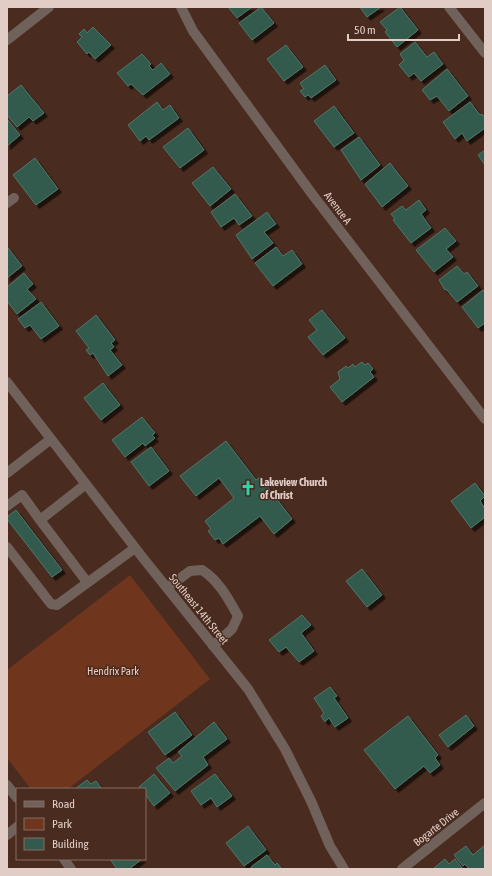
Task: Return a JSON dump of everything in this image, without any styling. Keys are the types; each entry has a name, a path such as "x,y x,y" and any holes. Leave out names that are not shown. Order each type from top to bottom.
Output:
{"street":[{"path":"7,40 49,7"},
{"name":"Avenue A","path":"181,7 192,31 308,188 485,419"},
{"path":"449,7 485,53"},
{"name":"Southeast 14th Street","path":"7,382 135,548 248,689 285,749 311,801 330,846 344,869"},
{"path":"7,473 52,439"},
{"path":"40,520 86,484"},
{"path":"7,506 22,495 88,582"},
{"path":"7,547 51,604 56,605 135,548"},
{"path":"167,588 190,571 202,570 213,577 228,597 238,616 232,629 213,646"},
{"path":"7,785 16,797"},
{"name":"Bogarte Drive","path":"402,869 485,804"},
{"path":"7,835 16,828"},
{"path":"65,860 71,869"}],"green space":[{"name":"Hendrix Park","path":"130,575 210,679 69,788 30,788 7,758 7,670"}],"building":[{"path":"228,7 252,7 237,18"},
{"path":"261,7 274,23 252,40 239,23"},
{"path":"360,7 381,7 367,17"},
{"path":"400,7 418,30 397,47 385,32 387,30 380,22"},
{"path":"93,27 111,45 95,59 89,52 87,54 77,42 82,37 79,34 84,29 87,33"},
{"path":"415,42 427,57 434,52 443,64 421,81 414,73 409,77 399,65 404,60 400,54"},
{"path":"286,45 303,67 284,81 267,59"},
{"path":"142,54 151,64 149,66 153,70 161,63 170,74 143,95 131,84 128,86 117,73"},
{"path":"325,65 336,80 311,98 308,95 305,97 300,91 304,89 300,83"},
{"path":"447,69 468,96 449,111 437,96 430,100 422,90"},
{"path":"21,85 44,113 33,121 29,117 17,127 7,115 7,96"},
{"path":"157,102 163,110 170,105 179,118 149,140 146,136 140,141 128,125"},
{"path":"470,102 480,115 482,114 485,118 485,128 467,141 462,133 455,139 443,122"},
{"path":"334,106 354,133 334,147 314,121"},
{"path":"7,119 20,135 7,146"},
{"path":"188,128 204,150 180,168 163,147"},
{"path":"359,137 380,165 361,180 341,150"},
{"path":"485,150 485,165 478,155"},
{"path":"35,158 58,189 36,205 13,175"},
{"path":"390,163 408,186 382,207 365,184"},
{"path":"213,167 231,189 210,206 192,183"},
{"path":"235,194 252,216 239,225 234,218 221,227 211,212"},
{"path":"419,200 426,210 421,214 431,228 411,243 393,220 395,219 391,214 402,206 406,210"},
{"path":"267,212 276,224 264,232 273,243 252,259 236,235"},
{"path":"445,228 456,241 446,249 453,257 434,272 416,250"},
{"path":"276,247 283,256 292,250 302,264 273,286 255,263"},
{"path":"8,248 22,266 7,278 7,249"},
{"path":"457,266 464,274 467,272 478,286 457,302 446,289 445,290 439,280"},
{"path":"24,273 33,284 27,289 36,299 17,314 7,301 7,287"},
{"path":"483,290 485,293 485,323 478,328 462,307"},
{"path":"41,302 59,326 41,339 30,325 25,328 18,319"},
{"path":"322,310 345,338 323,355 308,337 317,330 309,320"},
{"path":"96,315 115,340 111,343 114,347 110,350 122,365 108,376 93,353 90,355 86,350 89,348 76,331"},
{"path":"362,362 365,365 368,363 373,369 370,372 374,377 342,402 330,387 340,379 338,372 346,366 348,368 353,364 355,367"},
{"path":"103,383 120,405 101,420 84,398"},
{"path":"142,417 155,433 152,435 155,438 145,446 143,443 125,457 112,440"},
{"name":"Lakeview Church of Christ","path":"226,441 256,480 260,477 292,519 274,534 260,516 223,544 219,538 215,540 208,531 211,529 205,521 234,498 219,478 196,496 180,476"},
{"path":"151,447 169,471 149,486 131,462"},
{"path":"475,483 485,496 480,501 485,509 485,517 471,528 451,501"},
{"path":"16,510 62,570 52,577 7,519 7,517"},
{"path":"362,569 382,595 367,607 346,581"},
{"path":"302,615 311,625 301,633 314,651 299,662 286,647 279,652 269,640"},
{"path":"330,687 337,696 334,698 348,718 335,727 329,718 325,722 321,716 324,713 314,698"},
{"path":"175,712 192,735 165,755 148,732"},
{"path":"466,715 474,726 448,747 439,735"},
{"path":"408,716 438,755 435,758 440,765 430,773 424,766 395,789 364,750"},
{"path":"214,722 227,739 203,757 208,765 175,791 156,768 169,758 173,763 182,756 178,752"},
{"path":"154,774 170,793 154,806 146,795 146,788 139,787"},
{"path":"215,774 232,796 217,807 211,798 201,805 191,791"},
{"path":"87,780 91,784 96,781 101,788 76,788"},
{"path":"248,826 266,850 244,866 226,843"},
{"path":"485,845 485,869 469,869 465,864 463,866 454,855 466,846 473,855"},
{"path":"267,855 275,865 277,863 282,869 252,869 251,867"},
{"path":"445,859 449,864 455,859 463,869 434,868"},
{"path":"111,860 141,860 129,869 117,869"}],"place":[{"name":"Lakeview Church of Christ","path":"248,488"}]}
